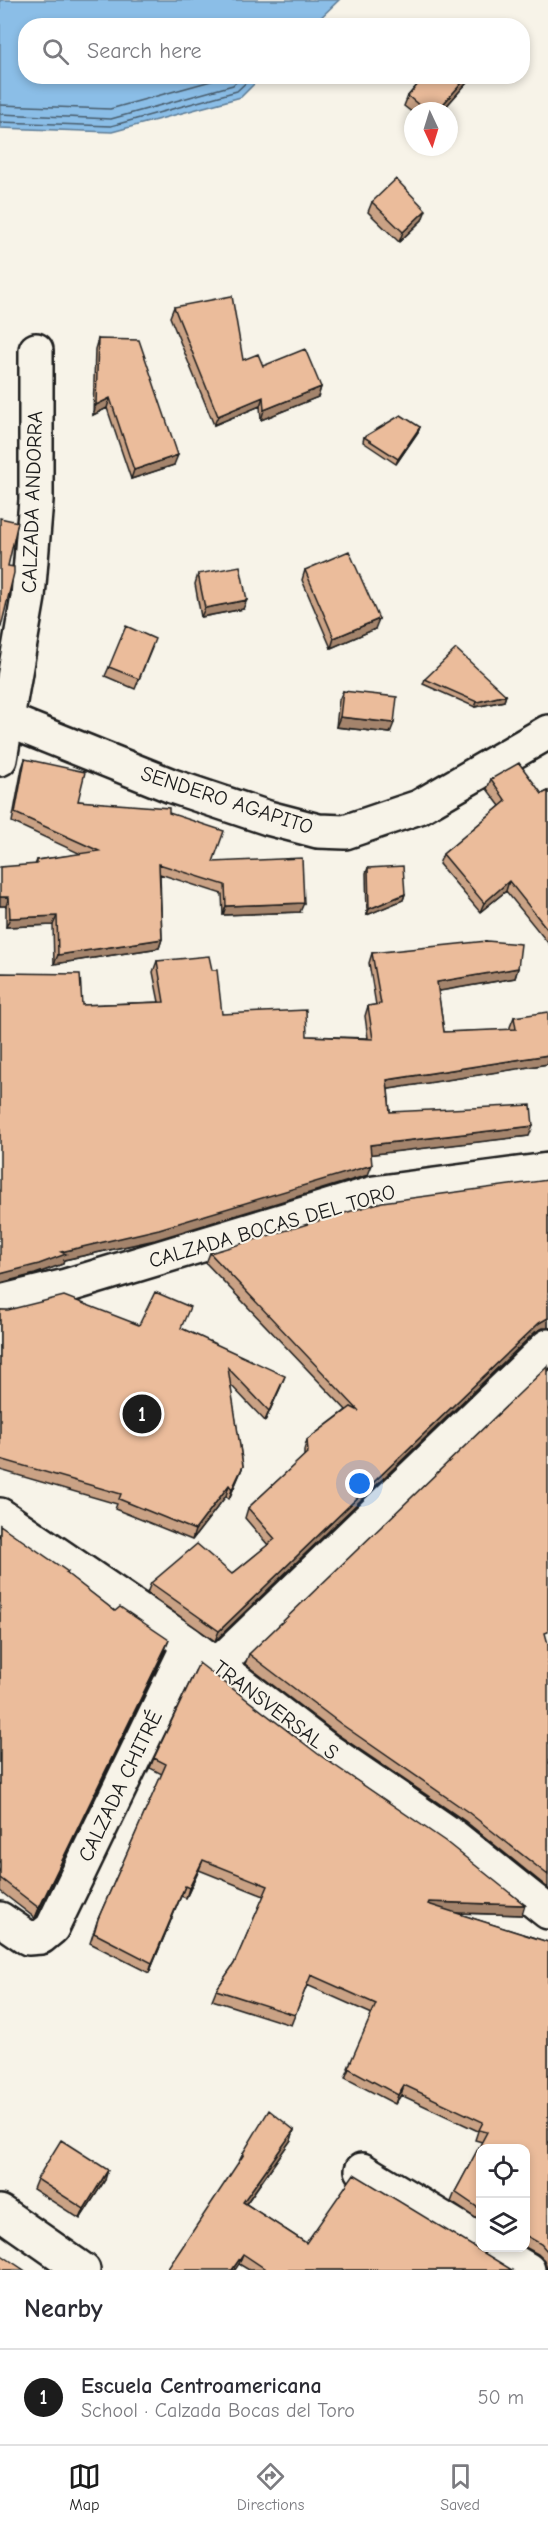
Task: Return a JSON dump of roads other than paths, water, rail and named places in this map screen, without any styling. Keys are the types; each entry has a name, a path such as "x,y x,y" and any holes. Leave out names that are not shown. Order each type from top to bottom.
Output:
{"street":[{"name":"CALZADA ANDORRA","path":"0,759 4,719 28,597 36,500 36,350"},
{"name":"SENDERO AGAPITO","path":"4,719 183,790 318,831 345,832 419,807 548,732"},
{"name":"CALZADA BOCAS DEL TORO","path":"0,1302 66,1286 374,1193 548,1170"},
{"path":"217,1665 548,1346"},
{"name":"TRANSVERSAL S","path":"0,1515 189,1644 326,1749 453,1836 548,1912"},
{"name":"CALZADA CHITRÉ","path":"0,1919 28,1938 41,1937 52,1928 189,1644"},
{"path":"362,2170 476,2239"},
{"path":"0,2212 83,2270"},
{"path":"499,2252 528,2270"}],"water":[{"path":"0,0 339,0 320,18 18,18 18,84 254,84 241,97 112,132 0,128"}],"place":[{"name":"Escuela Centroamericana","path":"142,1414"}]}
